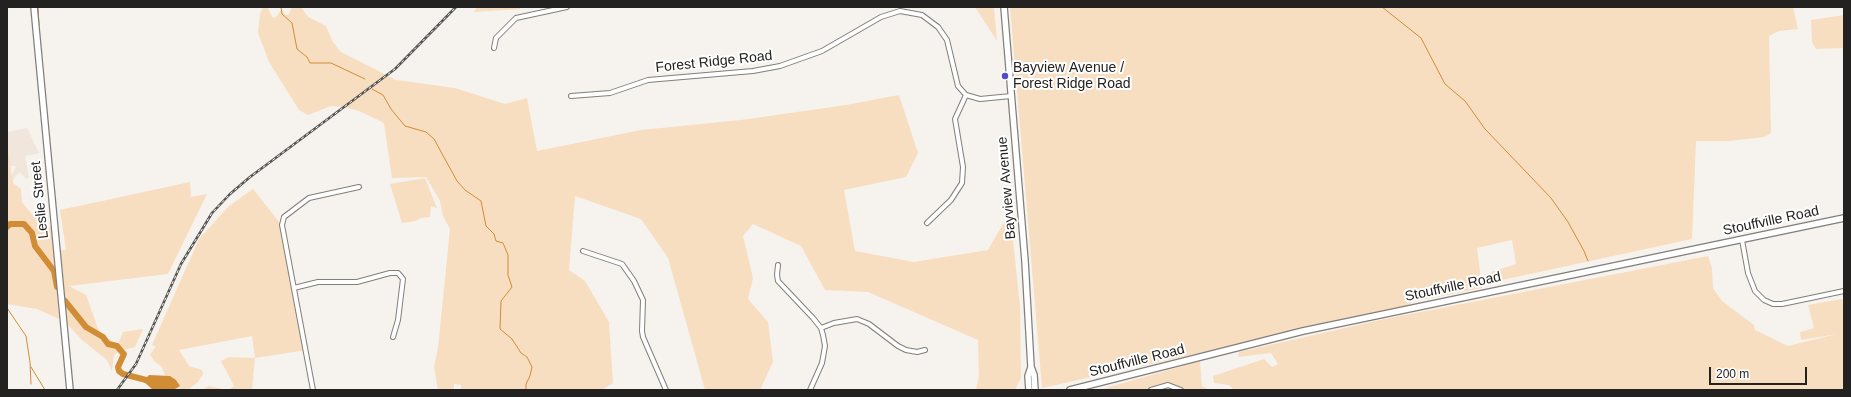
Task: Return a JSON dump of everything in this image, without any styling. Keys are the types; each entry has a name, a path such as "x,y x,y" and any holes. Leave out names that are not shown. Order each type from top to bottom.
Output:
{"main road":[{"name":"Leslie Street","path":"34,7 70,390"},
{"name":"Bayview Avenue","path":"1004,7 1025,261 1031,367 1034,375 1035,390"},
{"name":"Stouffville Road","path":"1070,390 1081,389 1303,331 1844,218"},
{"name":"Bayview Avenue","path":"1029,390 1028,376 1031,367"}],"street":[{"path":"494,48 496,38 516,18 567,7"},
{"name":"Forest Ridge Road","path":"571,96 610,93 648,80 753,71 780,66 805,58 881,17 900,11 922,15 938,27 947,40 958,86 966,94"},
{"path":"927,223 951,200 962,183 963,167 955,119 966,94 980,100 1011,96"},
{"path":"313,390 282,225 284,217 314,196 360,187"},
{"path":"1742,240 1748,273 1755,291 1764,300 1773,304 1782,304 1844,291"},
{"path":"583,251 622,264 634,281 643,300 643,337 666,390"},
{"path":"778,265 778,281 821,328 825,346 822,363 810,390"},
{"path":"294,288 324,281 357,282 390,273 398,273 403,279 398,320 393,337"},
{"path":"821,328 834,323 857,319 869,324 898,346 906,350 917,352 925,350"},
{"path":"1151,390 1168,385 1181,390"}],"shaded area":[{"path":"263,7 267,7 273,18 277,16 281,10 286,15 289,14 292,7 301,7 308,17 326,26 333,42 341,52 396,80 455,88 505,104 527,98 537,151 641,130 741,120 846,105 899,95 918,153 906,177 844,190 855,251 914,262 988,250 1012,208 1013,240 1020,306 1021,378 1015,390 976,390 979,376 978,340 868,292 825,290 801,246 753,224 743,236 753,278 748,299 768,322 773,362 760,390 705,390 668,258 641,219 575,196 569,270 585,281 609,322 613,383 602,390 461,390 461,385 454,384 454,390 438,390 434,367 438,348 450,229 443,216 440,201 426,177 392,178 384,124 382,122 359,111 344,107 331,106 308,115 299,110 269,62 258,33 260,14"},
{"path":"477,7 520,7 520,9 474,12"},
{"path":"975,7 994,7 997,41"},
{"path":"1010,7 1793,7 1798,29 1779,31 1769,36 1771,133 1764,137 1729,141 1696,141 1692,239 1493,282 1491,272 1516,264 1512,240 1477,248 1482,288 1410,302 1411,306 1042,388"},
{"path":"1844,15 1844,48 1816,49 1812,42 1811,20"},
{"path":"27,128 39,153 25,156 29,177 26,179 20,172 15,177 8,192 7,185 16,166 9,166 7,160 7,132"},
{"path":"7,143 13,183 21,189 22,202 35,218 45,219 51,229 59,319 37,309 7,304"},
{"path":"425,178 437,208 431,206 430,217 402,223 390,184"},
{"path":"190,182 191,197 207,194 168,274 69,286 86,295 100,334 118,344 123,332 143,329 135,347 120,351 114,355 112,371 107,360 82,340 67,324 61,250 66,250 60,210"},
{"path":"253,189 284,228 307,350 255,358 252,336 179,350 189,366 202,370 203,374 198,382 188,390 160,390 168,388 162,367 154,361 150,354 156,347 152,345 199,239 229,206"},
{"path":"1708,256 1712,268 1713,288 1722,301 1754,325 1755,330 1788,346 1837,334 1801,340 1800,332 1814,328 1808,305 1842,299 1844,308 1844,390 1234,390 1229,385 1214,383 1213,376 1264,359 1272,367 1278,364 1271,353 1238,357 1239,352 1385,319"},
{"path":"229,357 255,358 252,390 201,390 209,386 230,389 234,386 221,361"},
{"path":"1200,361 1202,386 1209,390 1099,390"},
{"path":"149,375 170,376 176,380 180,386 175,389 153,390 143,381"}],"waterway":[{"path":"38,7 39,25"},
{"path":"281,7 282,14 292,23 297,49 307,57 310,63 331,63 365,79"},
{"path":"1382,7 1421,38 1445,84 1465,101 1485,129 1551,198 1568,222 1588,261"},
{"path":"372,89 383,95 391,109 405,126 426,132 434,139 457,181 465,190 481,201 486,226 494,234 496,241 503,243 508,255 508,275 512,287 501,301 500,329 512,339 521,353 527,357 532,367 526,384 526,390"},
{"path":"7,227 10,224 24,224 32,233 35,246 54,271 57,287"},
{"path":"65,301 86,327 103,337 108,344 117,346 124,354 118,367 119,371 123,374 150,381"},
{"path":"7,308 26,336 30,362 31,384"},
{"path":"31,367 45,390"}],"railway":[{"path":"117,390 136,364 181,264 212,213 230,194 250,177 395,69 456,7"}],"place":[{"name":"Bayview Avenue / Forest Ridge Road","path":"1005,76"}]}
